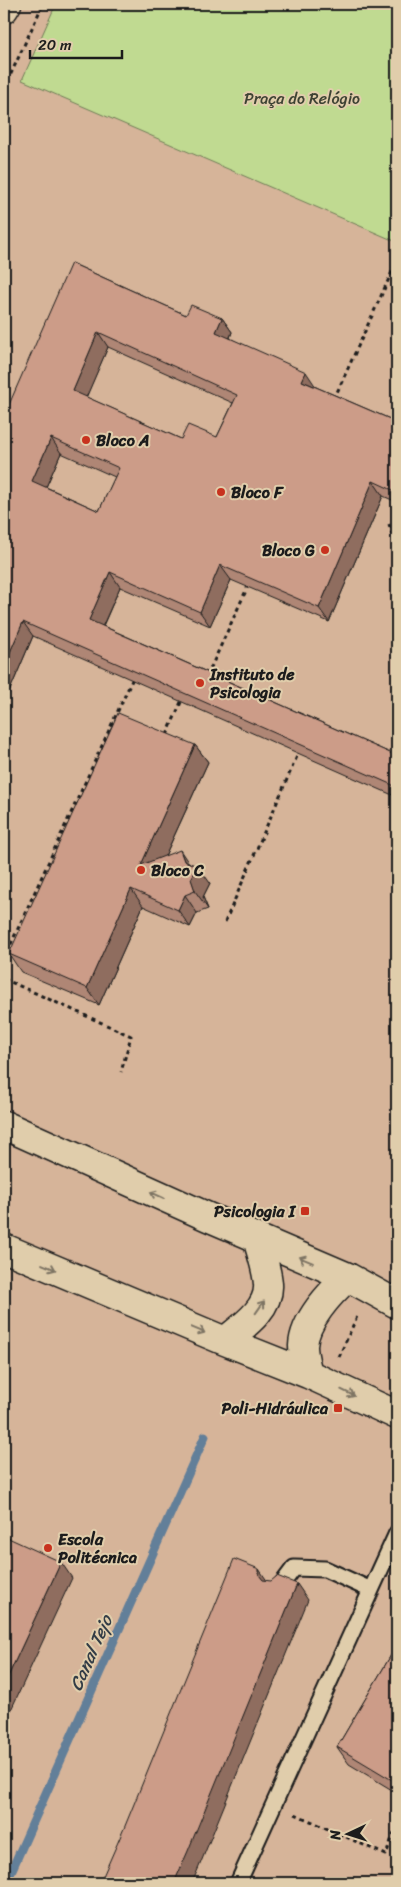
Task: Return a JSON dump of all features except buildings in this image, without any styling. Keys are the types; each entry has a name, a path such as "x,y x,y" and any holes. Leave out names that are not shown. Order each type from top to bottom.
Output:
{"street":[{"path":"4,9 7,4"},
{"path":"4,1126 358,1283 397,1304"},
{"path":"226,1341 254,1315 266,1298 268,1284 257,1238"},
{"path":"4,1248 318,1378 397,1415"},
{"path":"318,1378 303,1345 309,1325 319,1307 332,1291 358,1283"}],"lane":[{"path":"238,1883 397,1532"},
{"path":"279,1588 294,1568 325,1569 371,1590"}],"path":[{"path":"4,89 44,4"},
{"path":"333,400 397,261"},
{"path":"389,524 397,551"},
{"path":"205,682 250,581"},
{"path":"4,959 134,676"},
{"path":"167,735 181,702"},
{"path":"225,922 298,754"},
{"path":"4,978 132,1036 121,1072"},
{"path":"318,1378 358,1283"},
{"path":"274,1804 386,1855 397,1824"}],"shaded area":[{"path":"4,4 397,4 397,1883 4,1883"}],"green space":[{"name":"Praça do Relógio","path":"56,4 397,4 397,242 22,80"}],"waterway":[{"name":"Canal Tejo","path":"6,1883 205,1436"}],"place":[{"name":"Bloco A","path":"86,440"},
{"name":"Bloco F","path":"221,492"},
{"name":"Bloco G","path":"325,550"},
{"name":"Instituto de Psicologia","path":"200,683"},
{"name":"Bloco C","path":"141,870"},
{"name":"Psicologia I","path":"305,1211"},
{"name":"Poli-Hidráulica","path":"338,1408"},
{"name":"Escola Politécnica","path":"48,1548"}]}
